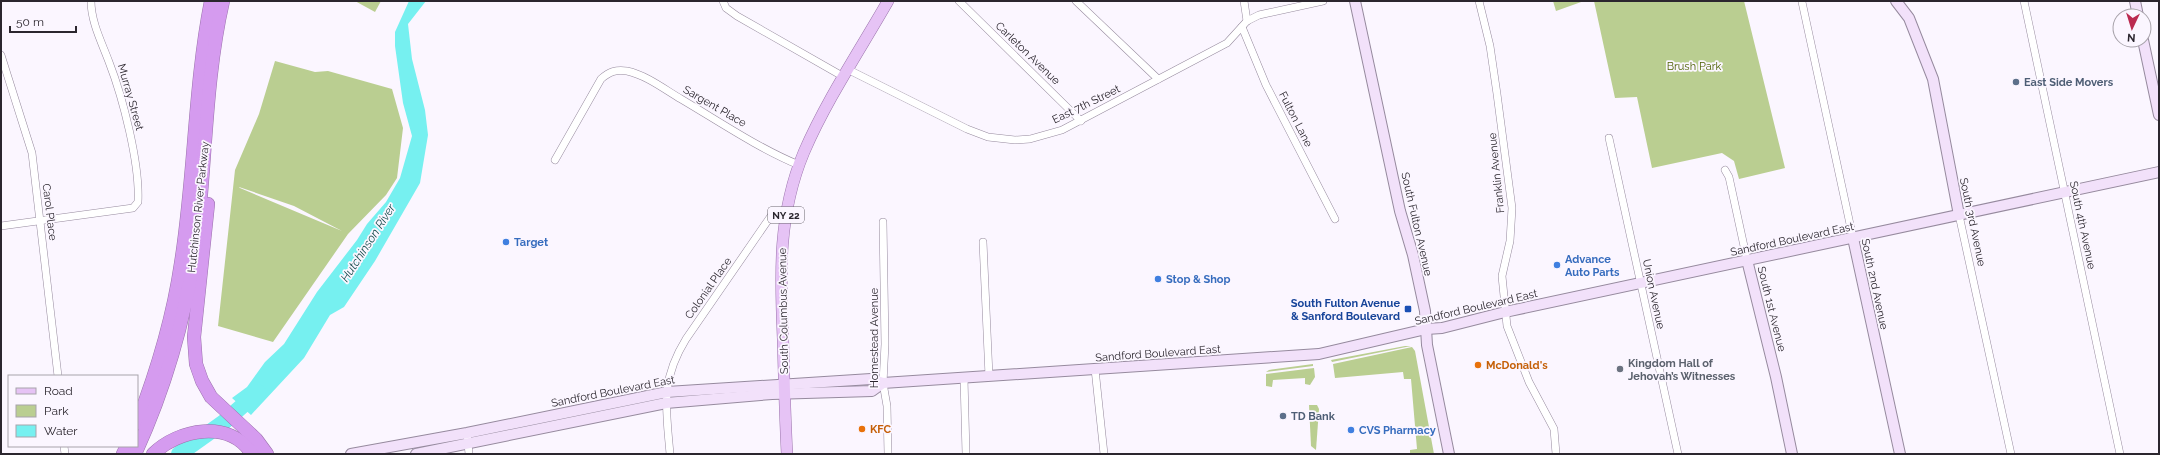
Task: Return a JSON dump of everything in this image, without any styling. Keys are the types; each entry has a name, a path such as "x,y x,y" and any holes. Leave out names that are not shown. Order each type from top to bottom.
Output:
{"highway":[{"name":"Hutchinson River Parkway","path":"138,420 158,363 178,280 186,230 200,75 212,1"},
{"name":"Hutchinson River Parkway","path":"138,446 163,384 187,294 197,228 210,82 223,1"},
{"path":"210,82 214,121 194,347 196,364 202,381 211,397 247,439 268,454"},
{"path":"153,454 166,444 184,434 201,431 215,432 247,439"},
{"path":"247,439 252,454"}],"main road":[{"name":"South Columbus Avenue","path":"787,454 780,271 782,238 786,210 800,165 816,126 888,1"}],"street":[{"name":"Murray Street","path":"41,221 133,208 138,202 132,144 110,63 92,13 91,1"},
{"name":"East 7th Street","path":"723,1 726,8 737,16 847,73 967,129 988,137 1015,140 1030,139 1062,130 1081,121 1227,43 1247,21 1259,15 1323,1"},
{"name":"Carleton Avenue","path":"959,1 1081,121"},
{"path":"1076,1 1158,79"},
{"path":"1244,1 1247,21"},
{"name":"South Fulton Avenue","path":"1355,1 1400,211 1413,255 1425,311 1427,345 1449,454"},
{"name":"Franklin Avenue","path":"1479,1 1493,66 1512,208 1510,241 1502,276 1507,326 1517,353 1554,429 1556,454"},
{"name":"South 3rd Avenue","path":"1896,1 1909,18 1932,79 1959,215 2011,454"},
{"name":"South 4th Avenue","path":"2024,1 2120,454"},
{"name":"South 2nd Avenue","path":"1802,2 1900,454"},
{"name":"Fulton Lane","path":"1242,27 1266,85 1335,219"},
{"path":"2145,48 2159,115"},
{"name":"Carol Place","path":"1,55 32,152 58,375"},
{"name":"Sargent Place","path":"555,160 601,79 610,72 619,70 632,72 654,83 774,152 800,165"},
{"name":"Union Avenue","path":"1609,138 1678,454"},
{"name":"South 1st Avenue","path":"1725,170 1729,177 1747,260 1776,376 1792,454"},
{"name":"Sandford Boulevard East","path":"416,454 467,438 667,392 784,389 872,391 883,383 1319,354 1426,329 1442,328 1505,312 2159,172"},
{"name":"Colonial Place","path":"670,454 666,384 670,369 686,339 773,213 786,210"},
{"path":"1,226 41,221"},
{"name":"Homestead Avenue","path":"883,222 885,344 883,383 887,406 888,454"},
{"path":"983,242 989,376"},
{"path":"1095,369 1104,454"},
{"path":"964,378 966,454"},
{"name":"Sandford Boulevard East","path":"351,454 467,438 666,403 784,389"},
{"path":"467,438 469,454"}],"green space":[{"path":"355,1 381,1 375,12"},
{"path":"1553,1 1584,1 1556,11"},
{"name":"Brush Park","path":"1594,1 1744,1 1785,168 1739,179 1734,161 1722,153 1652,168 1637,97 1615,98"},
{"path":"275,61 315,72 328,71 392,89 403,128 397,178 386,195 348,234 273,342 218,326 235,170 259,114","holes":["239,187 294,206 342,231"]},
{"path":"1411,346 1332,362 1331,360"},
{"path":"1412,347 1415,351 1434,454 1410,454 1410,450 1417,449 1411,379 1404,379 1403,372 1335,378 1333,364"},
{"path":"1313,364 1313,366 1266,372 1269,370"},
{"path":"1314,368 1315,377 1310,385 1305,384 1305,378 1273,380 1272,387 1266,386 1266,374"},
{"path":"1309,405 1317,405 1319,409 1316,450 1311,446"}],"water":[{"path":"409,1 426,1 408,24 412,59 425,110 428,135 420,183 375,261 344,307 330,315 304,358 251,415 232,398 247,387 265,362 284,344 317,292 357,240 367,224 386,202 400,178 412,136 403,103 395,46 395,32"}],"waterway":[{"name":"Hutchinson River","path":"179,454 224,422 258,392"}],"place":[{"name":"East Side Movers","path":"2016,82"},
{"name":"Target","path":"506,242"},
{"name":"Advance Auto Parts","path":"1557,265"},
{"name":"Stop & Shop","path":"1158,279"},
{"name":"South Fulton Avenue & Sanford Boulevard","path":"1408,309"},
{"name":"McDonald's","path":"1478,365"},
{"name":"Kingdom Hall of Jehovah’s Witnesses","path":"1620,369"},
{"name":"TD Bank","path":"1283,416"},
{"name":"KFC","path":"862,429"},
{"name":"CVS Pharmacy","path":"1351,430"}]}
